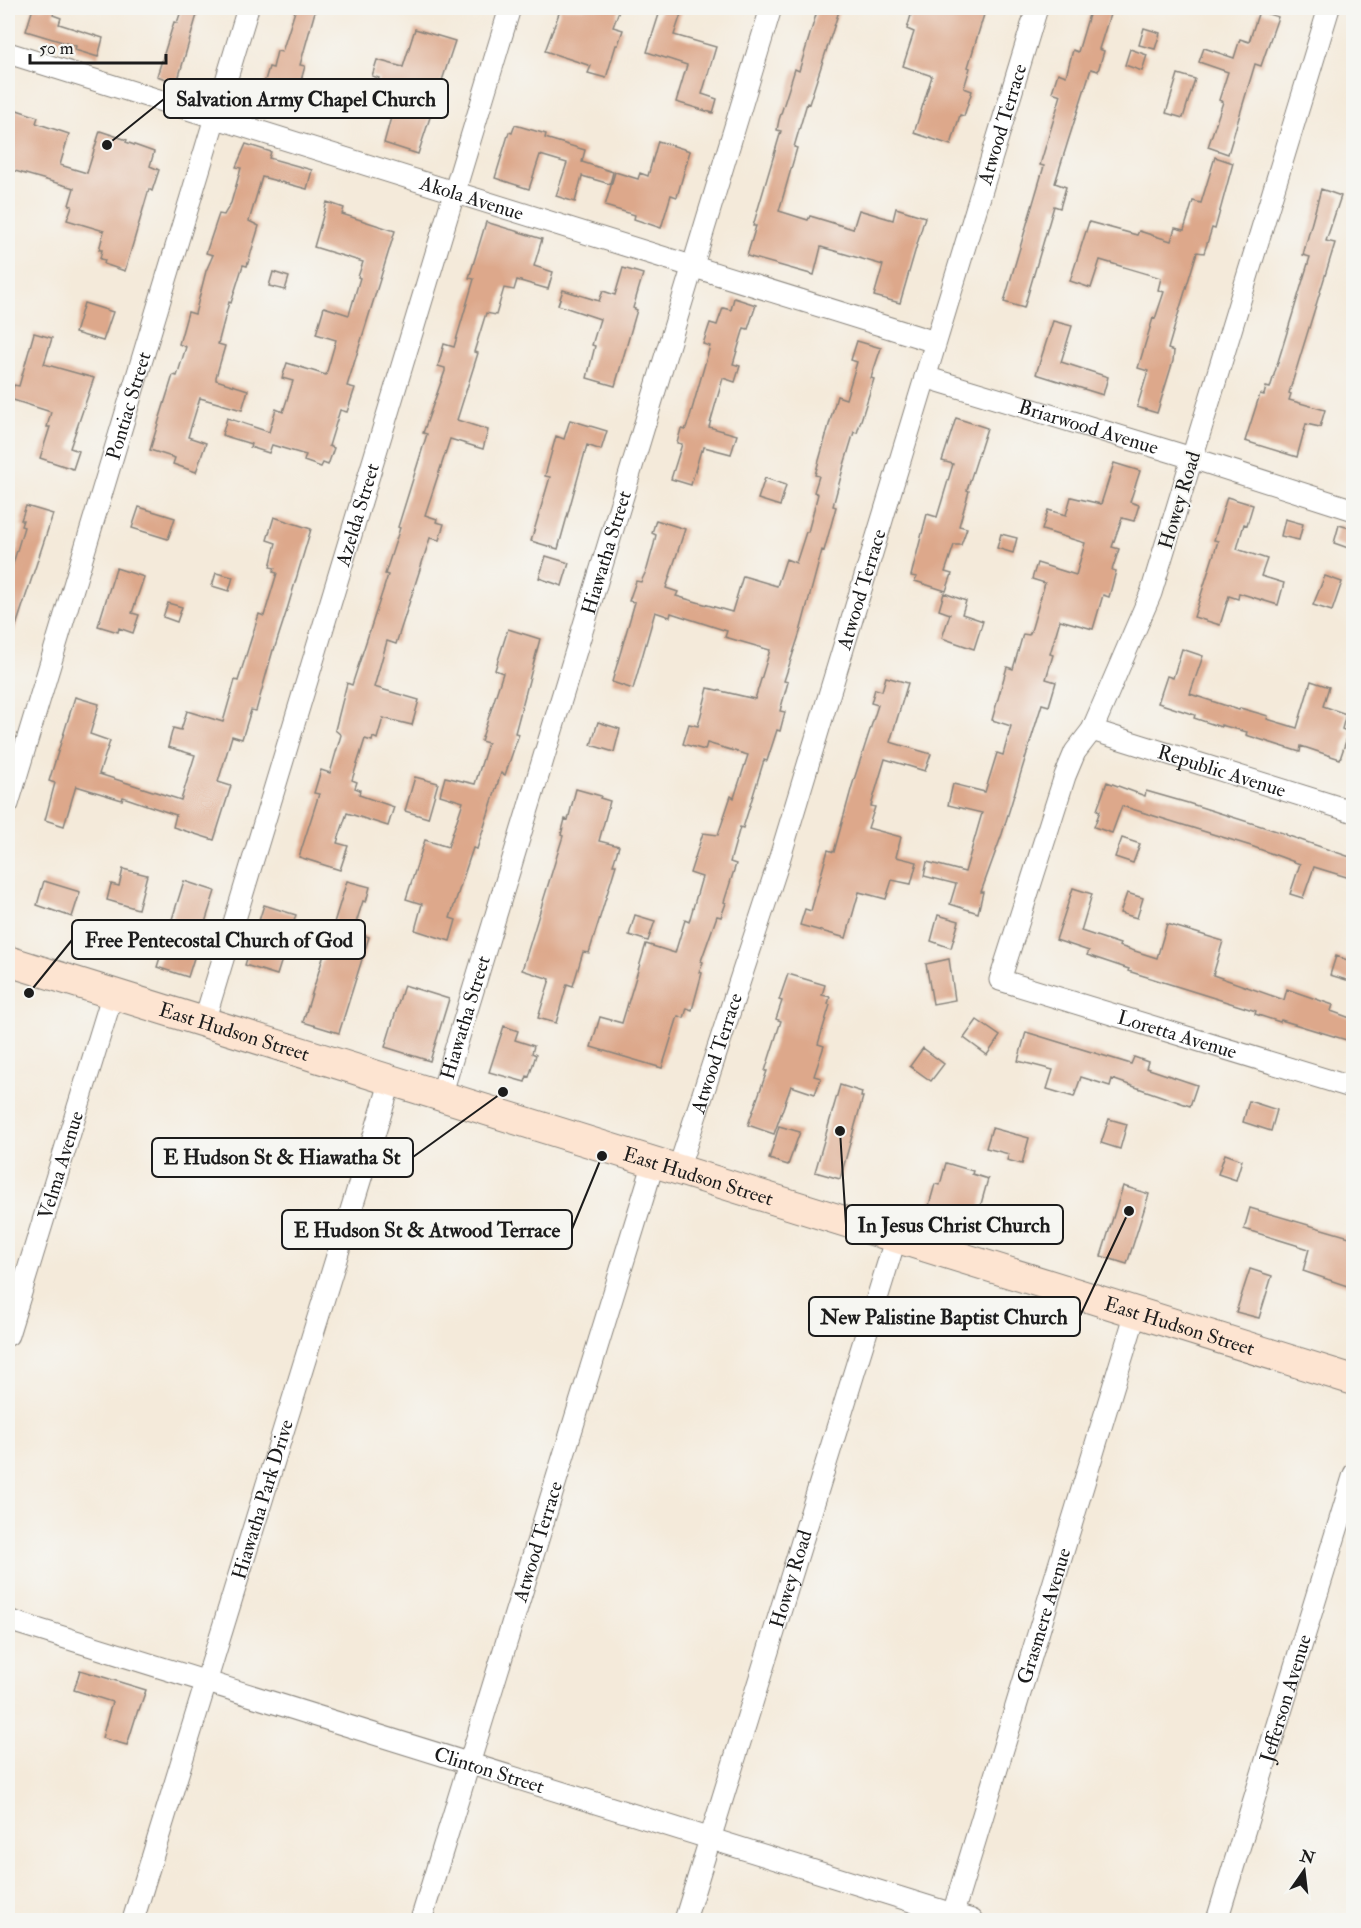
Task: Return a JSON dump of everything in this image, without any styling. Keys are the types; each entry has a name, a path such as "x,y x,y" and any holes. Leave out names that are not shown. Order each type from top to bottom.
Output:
{"main road":[{"name":"East Hudson Street","path":"8,961 1353,1380"}],"street":[{"name":"Pontiac Street","path":"8,804 248,8"},
{"name":"Azelda Street","path":"204,1022 510,8"},
{"name":"Hiawatha Street","path":"441,1096 771,8"},
{"name":"Atwood Terrace","path":"421,1920 469,1764 666,1166 777,867 1037,8"},
{"name":"Howey Road","path":"1000,980 1065,776 1076,752 1092,730 1151,593 1329,8"},
{"name":"Akola Avenue","path":"8,53 936,342"},
{"name":"Briarwood Avenue","path":"925,377 1192,458 1353,510"},
{"name":"Republic Avenue","path":"1092,730 1353,812"},
{"name":"Loretta Avenue","path":"1000,980 1353,1088"},
{"name":"Velma Avenue","path":"8,1335 113,993"},
{"name":"Hiawatha Park Drive","path":"133,1920 391,1080"},
{"name":"Howey Road","path":"685,1920 896,1237"},
{"name":"Grasmere Avenue","path":"959,1919 1136,1312"},
{"name":"Jefferson Avenue","path":"1217,1920 1353,1474"},
{"name":"Clinton Street","path":"8,1620 959,1919"}],"building":[{"path":"33,8 56,8 53,15 61,18 59,24 103,38 98,57 75,50 76,46 26,31"},
{"path":"182,8 199,8 177,83 157,76 174,22 177,23"},
{"path":"296,8 316,8 300,65 305,66 300,84 296,83 287,115 259,107 259,101 269,67 273,68 277,51 282,52"},
{"path":"561,8 620,8 613,27 623,30 606,78 588,73 591,66 545,51"},
{"path":"661,8 683,8 674,35 716,47 702,94 717,99 713,113 676,102 687,65 647,52"},
{"path":"818,8 840,8 809,104 807,103 779,211 808,220 810,216 853,229 859,210 893,220 896,208 925,217 900,303 874,296 883,265 821,247 814,275 747,256 756,226 753,226 781,131 777,130 779,120 795,69 799,71"},
{"path":"913,8 986,8 964,88 972,91 964,116 960,115 951,145 914,133 932,76 903,66 914,32 907,29"},
{"path":"1091,8 1112,8 1099,49 1104,51 1098,71 1091,69 1069,138 1055,183 1066,187 1060,208 1054,206 1024,308 1004,302 1044,166 1040,165 1061,95 1052,92 1058,73 1066,76 1073,50 1078,52"},
{"path":"1259,11 1278,17 1261,66 1255,64 1228,154 1208,147 1223,102 1219,100 1228,72 1199,62 1204,48 1234,58 1240,39 1249,42"},
{"path":"1144,28 1160,33 1155,49 1139,45"},
{"path":"415,29 455,41 418,154 384,143 396,99 374,93 379,78 372,76 377,60 403,67"},
{"path":"1130,49 1147,55 1142,71 1125,65"},
{"path":"1178,74 1195,79 1183,118 1166,113"},
{"path":"8,107 38,117 36,123 69,134 60,165 87,173 100,131 154,152 150,166 159,170 152,191 149,189 125,271 104,264 105,260 100,259 102,250 99,250 104,231 67,220 72,206 69,205 74,188 8,169"},
{"path":"515,125 546,134 545,138 585,150 582,162 613,172 610,184 582,176 575,202 556,196 567,163 540,155 529,189 495,178 509,132 512,133"},
{"path":"658,141 690,151 677,197 671,195 661,228 634,219 635,215 605,206 615,172 638,179 640,173 648,176"},
{"path":"246,144 271,152 269,158 312,170 307,189 262,177 249,221 259,226 247,266 243,265 231,303 229,302 218,344 225,346 216,380 248,390 242,410 200,398 188,437 206,443 196,472 173,464 175,458 150,450 173,375 177,376 186,347 179,344 188,312 195,314 206,271 213,255 206,253 219,214 224,215 231,203 241,168 236,167"},
{"path":"1215,157 1233,163 1215,229 1212,228 1204,253 1197,252 1168,349 1174,351 1173,361 1157,413 1137,407 1148,371 1138,368 1153,318 1155,319 1164,292 1158,290 1161,278 1100,260 1091,288 1070,281 1089,222 1137,235 1139,231 1171,241 1175,228 1184,230 1193,201 1201,203"},
{"path":"1321,189 1341,196 1326,241 1335,243 1289,393 1291,394 1289,400 1325,410 1320,427 1306,424 1297,457 1245,441 1260,394 1264,395 1266,387 1270,388 1310,257 1303,255"},
{"path":"327,202 344,208 342,214 395,231 347,386 355,388 347,412 340,410 329,446 334,448 328,465 323,463 321,467 304,461 306,455 272,445 269,453 250,447 251,444 222,435 227,418 269,432 276,409 283,412 293,381 282,378 287,363 326,375 336,340 316,334 324,307 349,315 363,262 314,247"},
{"path":"486,222 542,239 534,266 553,272 548,289 517,280 514,290 504,288 496,315 486,313 474,352 478,353 457,420 488,430 483,449 450,439 425,515 444,524 439,540 430,538 396,644 387,641 374,687 419,700 412,725 383,718 377,739 373,737 372,741 365,739 352,780 357,782 355,788 360,790 359,795 394,807 388,826 347,813 337,843 348,846 340,870 299,857 319,794 314,793 321,770 330,773 341,735 335,730 347,683 352,685 388,575 385,574 400,528 398,527 427,434 423,433 445,371 445,368 438,366 444,344 454,347 474,279 469,278"},
{"path":"623,268 643,274 633,308 637,310 615,386 587,378 595,346 592,345 600,319 558,305 563,290 599,301 603,291 615,295"},
{"path":"273,272 289,277 285,290 269,286"},
{"path":"734,298 756,305 748,329 744,328 733,364 740,366 735,382 723,378 709,427 737,435 731,454 704,447 703,451 701,450 691,485 671,479 682,444 677,443 681,429 685,430 689,420 710,346 703,344 710,323 717,325 723,308 731,310"},
{"path":"84,303 113,312 103,341 75,333"},
{"path":"1053,321 1072,326 1061,362 1108,377 1103,395 1036,374"},
{"path":"34,333 52,338 44,364 94,378 70,448 79,451 73,469 40,458 50,427 47,427 51,412 10,399 14,385 19,386"},
{"path":"857,341 881,348 871,378 874,379 844,465 824,551 822,550 784,681 788,682 780,711 785,712 780,731 777,730 767,761 764,760 743,828 740,827 730,862 736,864 724,902 726,903 721,917 717,916 701,961 703,962 699,972 702,973 692,1010 687,1008 684,1018 678,1016 662,1068 591,1047 600,1017 622,1023 646,944 675,953 685,920 689,922 702,877 690,873 703,833 718,835 731,796 734,798 748,755 707,743 705,750 683,744 689,724 698,726 708,688 755,699 770,650 725,637 727,631 671,613 670,617 655,612 633,689 612,682 635,602 629,601 636,581 641,582 647,569 656,535 652,533 656,520 685,529 666,588 678,592 676,596 732,612 743,576 777,586 786,559 796,563 806,532 808,532 818,494 814,492 819,476 815,475 837,396 846,399 857,362 851,360"},
{"path":"956,418 987,428 967,490 969,491 959,526 967,528 961,545 954,545 945,572 952,574 946,591 915,581 917,577 911,576 927,514 937,517 953,464 942,461"},
{"path":"570,420 607,431 601,450 587,445 558,549 531,541 550,477 545,476 556,436 564,439"},
{"path":"1114,463 1140,471 1130,502 1139,505 1134,521 1122,518 1112,547 1119,549 1112,570 1116,571 1109,597 1103,595 1093,629 1060,620 1050,654 1053,655 1046,679 1056,682 1049,706 1042,704 1002,834 981,892 983,892 978,913 950,904 956,884 924,876 927,862 965,872 982,813 948,805 953,784 985,792 997,753 1003,755 1011,726 992,720 1007,667 1013,669 1023,634 1029,635 1031,631 1045,583 1032,579 1037,563 1076,575 1085,543 1042,530 1048,510 1066,515 1071,497 1101,504"},
{"path":"765,478 786,485 780,506 758,499"},
{"path":"1227,497 1253,505 1247,525 1244,524 1237,549 1267,559 1261,576 1284,583 1278,605 1239,593 1238,599 1229,596 1220,625 1194,617 1218,541 1214,540"},
{"path":"26,506 53,514 11,641 8,640 8,573 10,574 24,527 21,526 23,520 21,520"},
{"path":"139,507 175,518 168,539 132,528"},
{"path":"274,517 311,529 256,711 251,710 242,739 232,736 218,782 231,786 214,840 173,827 176,815 123,797 122,800 76,786 64,826 45,820 55,783 49,781 75,697 99,704 90,734 110,741 99,774 181,800 195,755 168,747 173,728 181,730 187,711 223,722 235,680 238,681 259,614 264,616 277,573 273,572 275,568 270,567 276,543 267,540"},
{"path":"1285,519 1303,524 1299,540 1281,536"},
{"path":"1339,525 1353,529 1351,549 1334,543"},
{"path":"1001,534 1017,538 1013,553 997,548"},
{"path":"546,556 569,563 562,586 539,578"},
{"path":"116,568 144,577 132,613 139,615 133,633 119,628 118,632 98,626"},
{"path":"216,573 233,577 229,591 212,586"},
{"path":"1325,576 1342,582 1332,611 1313,605"},
{"path":"944,593 966,601 962,614 983,621 974,649 942,638 950,614 939,610"},
{"path":"168,603 182,607 177,622 163,617"},
{"path":"508,629 540,639 515,733 519,734 505,775 501,773 477,849 473,848 464,875 450,918 456,920 450,941 415,930 422,904 406,899 425,840 448,847 463,802 440,795 445,777 475,784 488,743 481,741 503,673 495,670"},
{"path":"1182,649 1203,656 1190,694 1239,710 1240,708 1268,716 1267,719 1297,728 1311,681 1329,687 1323,706 1346,714 1342,729 1349,732 1340,759 1301,746 1300,752 1246,735 1247,732 1221,725 1221,727 1194,718 1195,715 1158,703 1167,676 1173,678"},
{"path":"886,677 908,683 890,742 931,754 925,771 885,759 871,806 875,807 868,828 901,837 896,857 917,862 911,884 892,880 886,899 859,892 846,938 800,925 805,909 811,911 828,850 834,852 878,705 871,703 875,689 882,691"},
{"path":"598,722 620,729 614,752 591,745"},
{"path":"415,777 438,783 428,818 405,811"},
{"path":"1107,782 1145,796 1146,791 1188,803 1353,858 1353,879 1314,867 1303,898 1290,894 1300,864 1251,846 1122,806 1112,833 1094,827 1100,811 1097,810"},
{"path":"576,789 610,801 599,841 619,846 613,865 616,865 589,953 583,952 573,986 567,984 556,1023 538,1018 550,979 522,970 563,836 561,835 565,819 568,820"},
{"path":"1122,838 1140,844 1133,863 1115,857"},
{"path":"123,869 147,875 138,909 107,900 111,884 119,886"},
{"path":"44,881 80,892 72,917 37,905"},
{"path":"184,881 215,891 188,977 157,967"},
{"path":"347,881 370,887 353,932 369,937 339,1033 303,1022"},
{"path":"1073,888 1092,894 1081,931 1157,958 1167,924 1223,941 1213,975 1284,1000 1287,989 1333,1005 1331,1011 1353,1019 1353,1042 1281,1020 1280,1022 1255,1014 1256,1011 1128,971 1129,969 1087,955 1089,951 1056,940"},
{"path":"1127,893 1143,898 1137,918 1120,913"},
{"path":"264,905 296,915 277,975 245,965"},
{"path":"635,915 655,921 648,941 629,935"},
{"path":"938,915 959,921 951,948 931,941"},
{"path":"1336,956 1353,962 1350,981 1330,975"},
{"path":"949,959 955,1000 933,1004 926,964"},
{"path":"788,974 825,985 822,995 830,997 828,1004 830,1005 818,1044 824,1046 814,1076 821,1078 815,1094 791,1086 774,1134 748,1125 781,1021 776,1019 782,1001 779,1000"},
{"path":"404,985 449,999 430,1061 385,1047"},
{"path":"977,1020 1000,1036 987,1055 964,1038"},
{"path":"504,1026 518,1031 515,1040 534,1046 532,1053 536,1055 529,1077 527,1076 525,1082 489,1072"},
{"path":"1026,1032 1131,1064 1134,1057 1148,1062 1146,1068 1197,1085 1190,1106 1112,1079 1110,1086 1081,1077 1074,1097 1047,1089 1053,1070 1018,1061"},
{"path":"923,1048 944,1064 931,1081 910,1066"},
{"path":"840,1085 862,1092 861,1097 863,1097 840,1179 815,1172"},
{"path":"1249,1101 1277,1110 1271,1131 1243,1122"},
{"path":"1109,1119 1127,1124 1120,1149 1101,1143"},
{"path":"779,1126 800,1132 788,1165 769,1159"},
{"path":"992,1128 1029,1138 1022,1164 1007,1160 1009,1154 986,1148"},
{"path":"1225,1154 1242,1160 1236,1180 1218,1174"},
{"path":"946,1163 973,1171 972,1174 988,1179 976,1222 932,1213 934,1206 929,1205 935,1184 940,1185"},
{"path":"1123,1186 1149,1194 1127,1264 1101,1256"},
{"path":"1250,1208 1353,1238 1353,1288 1303,1271 1309,1249 1244,1229"},
{"path":"1250,1269 1272,1276 1259,1318 1236,1312"},
{"path":"80,1670 146,1690 127,1745 102,1738 112,1702 74,1690"}],"place":[{"name":"Salvation Army Chapel Church","path":"107,145"},
{"name":"Free Pentecostal Church of God","path":"29,993"},
{"name":"E Hudson St & Hiawatha St","path":"503,1092"},
{"name":"In Jesus Christ Church","path":"840,1131"},
{"name":"E Hudson St & Atwood Terrace","path":"602,1156"},
{"name":"New Palistine Baptist Church","path":"1129,1211"}]}
